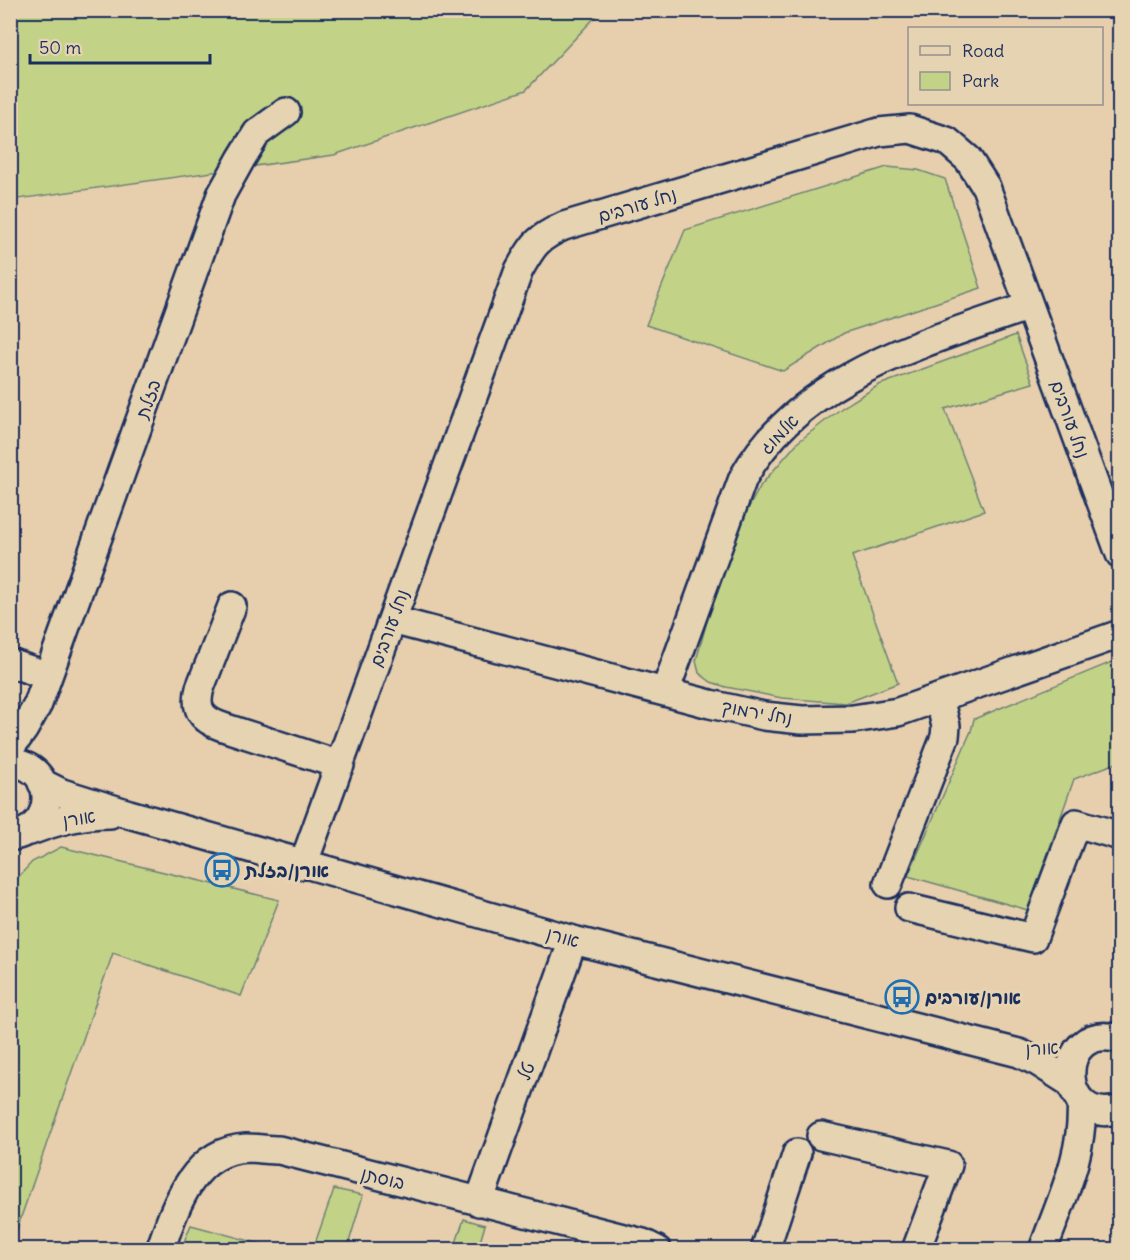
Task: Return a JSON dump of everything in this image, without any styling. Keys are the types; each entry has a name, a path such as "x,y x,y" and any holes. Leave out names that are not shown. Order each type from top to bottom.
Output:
{"street":[{"name":"בזלת","path":"10,748 38,704 221,195 257,134 286,112"},
{"name":"נחל עורבים","path":"303,865 519,270 533,245 549,233 564,226 879,132 910,129 947,141 969,159 986,188 1119,554"},
{"name":"אלמוג","path":"665,692 743,478 753,460 793,416 843,380 895,354 1029,306"},
{"path":"232,606 197,699 203,717 211,723 340,765"},
{"name":"נחל ירמוך","path":"392,620 665,692 764,716 802,720 854,719 886,714 939,698 1119,634"},
{"path":"10,663 48,676"},
{"path":"888,884 945,736 946,726 939,698"},
{"name":"בזלת","path":"18,837 38,823 46,804 46,793 39,778 33,751 38,704"},
{"name":"אורן","path":"10,763 27,767 39,778 70,796 303,865 573,940 1019,1053 1038,1062 1076,1092 1092,1108 1103,1111 1118,1109"},
{"name":"אורן","path":"18,837 59,820 79,816 129,814"},
{"path":"909,908 1033,938 1076,823 1119,836"},
{"name":"טל","path":"478,1202 573,940"},
{"path":"1043,1250 1076,1158 1083,1121 1070,1074 1074,1057 1107,1034"},
{"name":"אורן","path":"999,1048 1032,1050 1107,1034"},
{"path":"1076,1158 1099,1123 1118,1109"},
{"path":"821,1136 948,1165 916,1250"},
{"name":"בוסתן","path":"160,1250 174,1211 190,1179 216,1156 244,1148 279,1150 643,1244 657,1250"},
{"path":"765,1250 797,1153"}],"green space":[{"path":"10,11 601,11 526,90 334,155 11,200"},
{"path":"887,167 918,170 945,179 981,288 844,333 783,371 646,325 685,230"},
{"path":"1016,335 1033,383 945,409 984,511 852,556 898,683 846,703 782,698 726,687 711,682 699,673 696,661 715,592 737,529 761,485 798,442 843,407 879,385"},
{"path":"1119,659 1119,762 1074,779 1028,910 908,876 971,731 974,719"},
{"path":"61,847 279,900 241,996 113,953 11,1246 11,885 32,862"},
{"path":"334,1189 363,1195 347,1249 313,1249"},
{"path":"464,1219 485,1225 478,1249 454,1249"},
{"path":"191,1225 280,1249 181,1249"}],"place":[{"name":"אורן/בזלת","path":"222,870"},
{"name":"אורן/עורבים","path":"902,997"}]}
